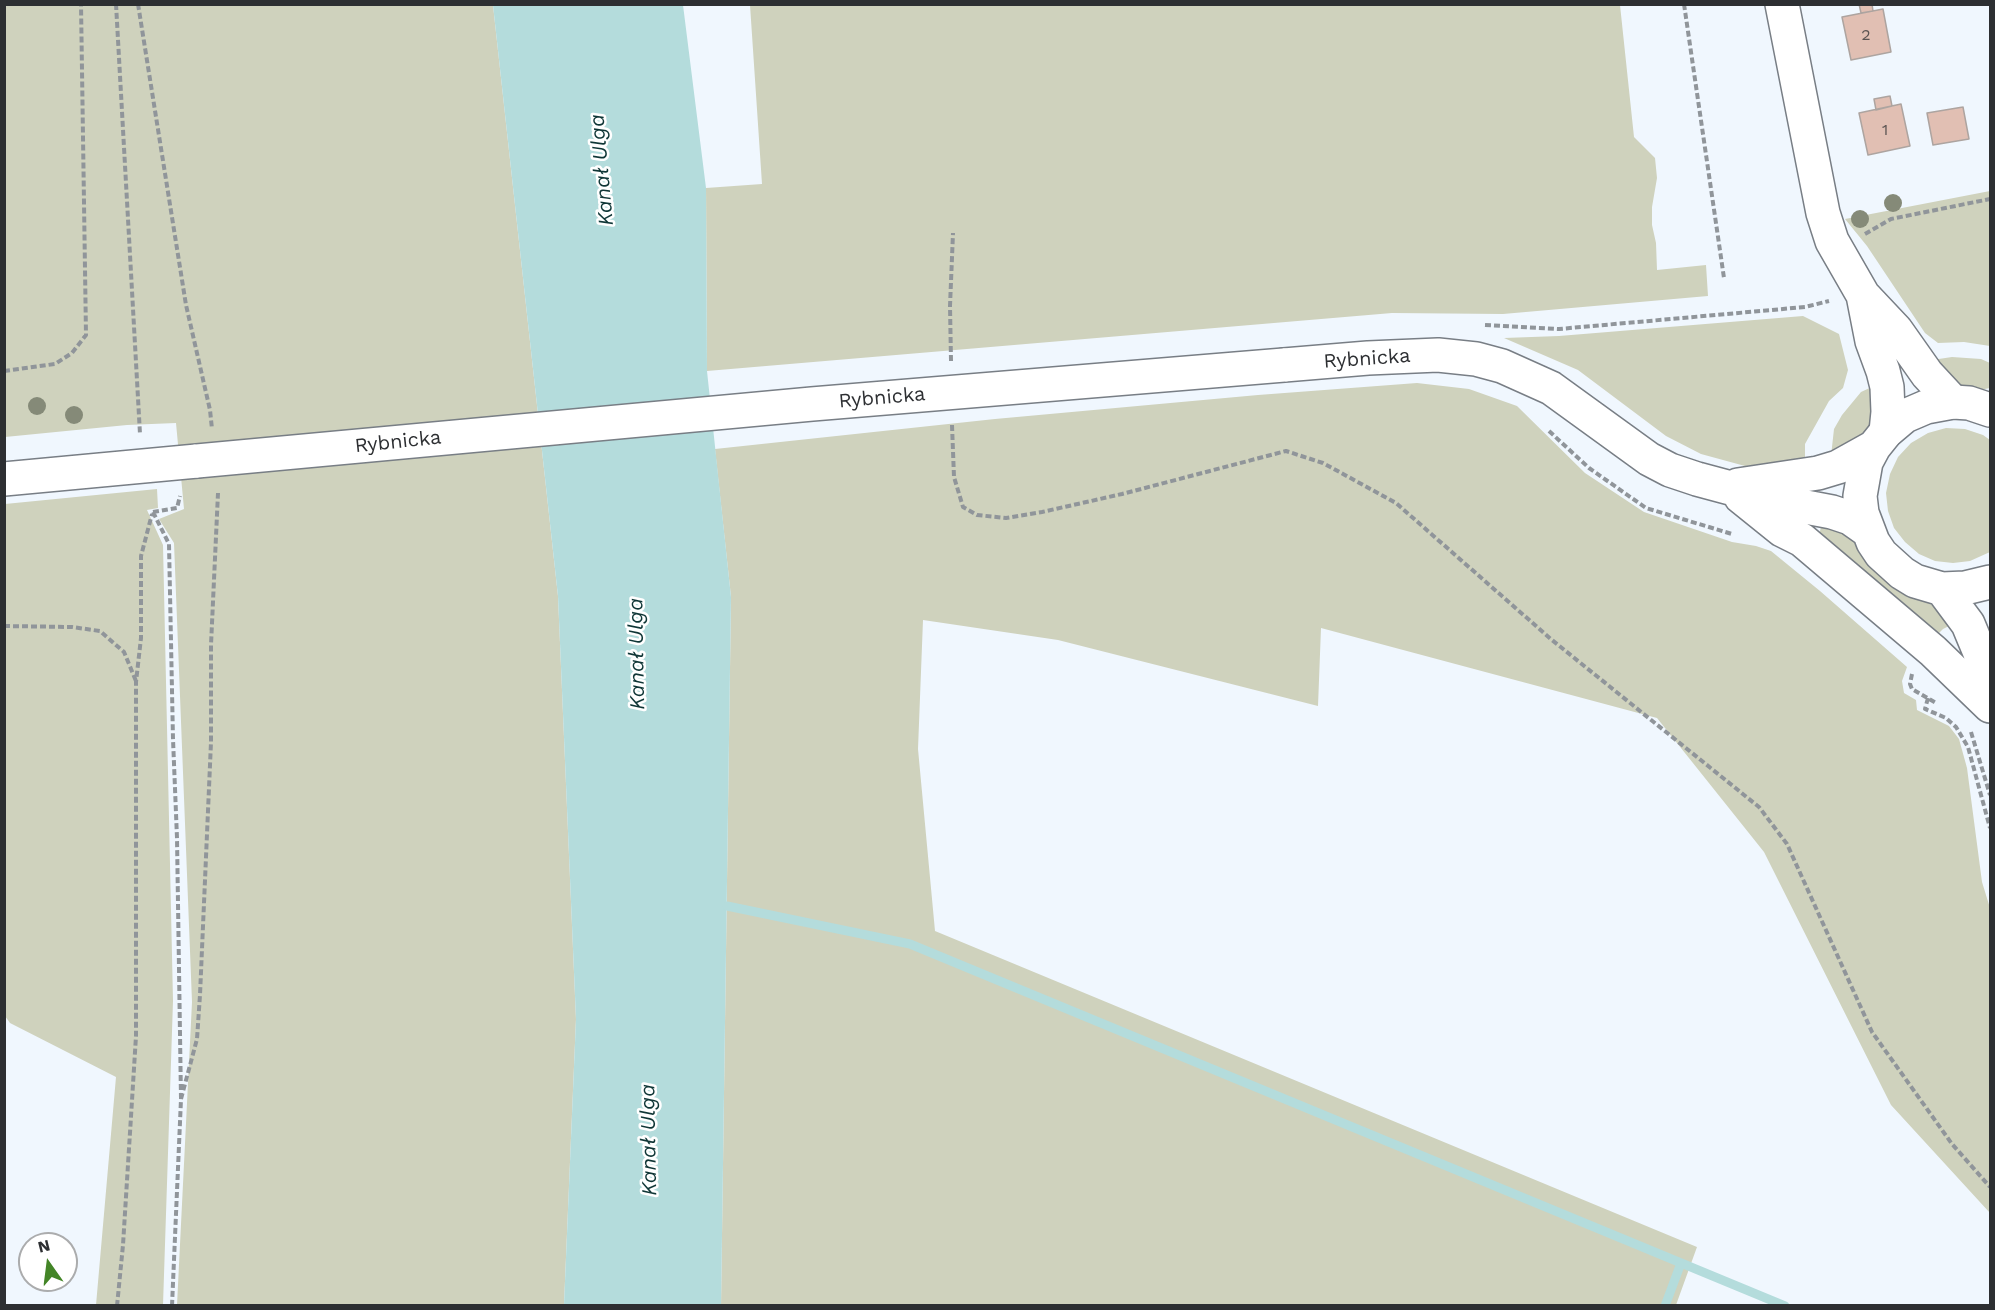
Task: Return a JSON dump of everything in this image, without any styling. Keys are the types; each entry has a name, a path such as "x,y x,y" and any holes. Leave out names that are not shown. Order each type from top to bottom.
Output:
{"main road":[{"path":"1782,4 1827,230 1837,251 1849,302 1872,342 1887,387 1888,412 1880,439"},
{"path":"1849,302 1896,330 1927,374 1953,402"},
{"name":"Rybnicka","path":"4,478 765,408 1368,358 1438,355 1476,359 1502,366 1551,388 1649,459 1670,470 1790,504 1813,507 1841,515 1850,518 1867,530"},
{"name":"Rybnicka","path":"1728,487 1818,473 1849,462 1880,439 1905,416 1916,410 1953,402 1969,403 1990,410"},
{"name":"Rybnicka","path":"1880,439 1866,462 1862,479 1862,513 1867,530 1881,554 1896,569 1915,581 1942,589 1965,588 1990,582"},
{"path":"1728,487 1782,530 1802,540 1933,651 1980,717"},
{"path":"1942,589 1970,629 1990,677"}],"path":[{"path":"4,371 55,364 72,353 86,335 81,4"},
{"path":"116,4 140,435"},
{"path":"138,4 186,305 210,410 212,433"},
{"path":"1684,4 1724,278"},
{"path":"1856,240 1891,219 1990,199"},
{"path":"951,363 950,306 953,233"},
{"path":"1478,325 1559,329 1805,307 1831,301 1849,302"},
{"path":"952,420 954,477 963,507 977,515 1006,518 1042,512 1122,494 1287,451 1323,463 1395,503 1552,640 1759,807 1787,844 1872,1032 1952,1144 1990,1187"},
{"path":"1541,423 1589,468 1646,508 1742,537"},
{"path":"153,512 177,508 181,492"},
{"path":"181,1099 196,1040 200,995 212,742 212,645 217,492"},
{"path":"117,1305 136,1036 136,682 141,638 141,556 153,512"},
{"path":"153,512 169,544 177,838 181,1099 172,1305"},
{"path":"4,626 72,627 100,631 124,652 136,682"},
{"path":"1919,666 1910,678 1912,689 1938,704"},
{"path":"1931,689 1925,710 1946,718 1962,733 1990,828"},
{"path":"1980,717 1981,758 1990,795"}],"shaded area":[{"path":"4,5 493,5 558,596 576,1019 564,1305 177,1305 192,1002 174,543 159,519 184,509 176,423 127,425 5,437"},
{"path":"750,5 1620,5 1634,137 1655,158 1657,178 1652,207 1652,225 1656,243 1657,270 1706,265 1708,296 1503,314 1392,313 707,371 706,188 762,184"},
{"path":"1990,191 1990,346 1964,342 1938,343 1925,333 1867,246 1845,219"},
{"path":"1803,316 1839,334 1848,370 1843,388 1829,401 1805,444 1805,463 1783,465 1745,466 1701,454 1666,436 1578,370 1504,338 1559,336"},
{"path":"1952,357 1981,359 1990,363 1990,388 1979,390 1955,384 1932,360"},
{"path":"1417,383 1469,389 1517,406 1585,473 1644,512 1732,542 1771,551 1907,667 1902,681 1904,693 1916,700 1917,710 1949,726 1959,739 1967,768 1982,882 1990,908 1990,1213 1891,1105 1764,852 1657,718 1321,628 1318,706 1058,640 923,620 918,749 935,931 1697,1247 1676,1305 721,1305 731,597 715,449 995,419"},
{"path":"1876,385 1876,419 1866,433 1831,456 1834,429 1842,415 1861,392"},
{"path":"1946,428 1965,429 1990,440 1990,552 1970,561 1953,563 1935,561 1919,554 1905,542 1894,528 1888,511 1886,493 1890,474 1898,457 1911,443 1928,433"},
{"path":"157,489 158,508 147,510 163,545 173,1001 163,1305 96,1305 116,1077 10,1023 5,1016 5,504"},
{"path":"1823,518 1853,536 1897,589 1937,607 1953,624 1943,629 1935,637 1818,540"}],"water":[{"name":"Kanał Ulga","path":"493,5 683,5 706,188 707,371 731,597 721,1305 564,1305 576,1019 558,596"}],"building":[{"path":"1859,4 1872,4 1873,11 1861,13"},
{"path":"1883,9 1891,52 1851,60 1842,17"},
{"path":"1890,96 1892,106 1876,110 1874,99"},
{"path":"1901,104 1910,146 1868,155 1859,113"},
{"path":"1963,107 1969,139 1933,145 1927,113"}],"waterway":[{"path":"727,906 910,944 1785,1306"},
{"path":"1665,1306 1681,1263"}]}
